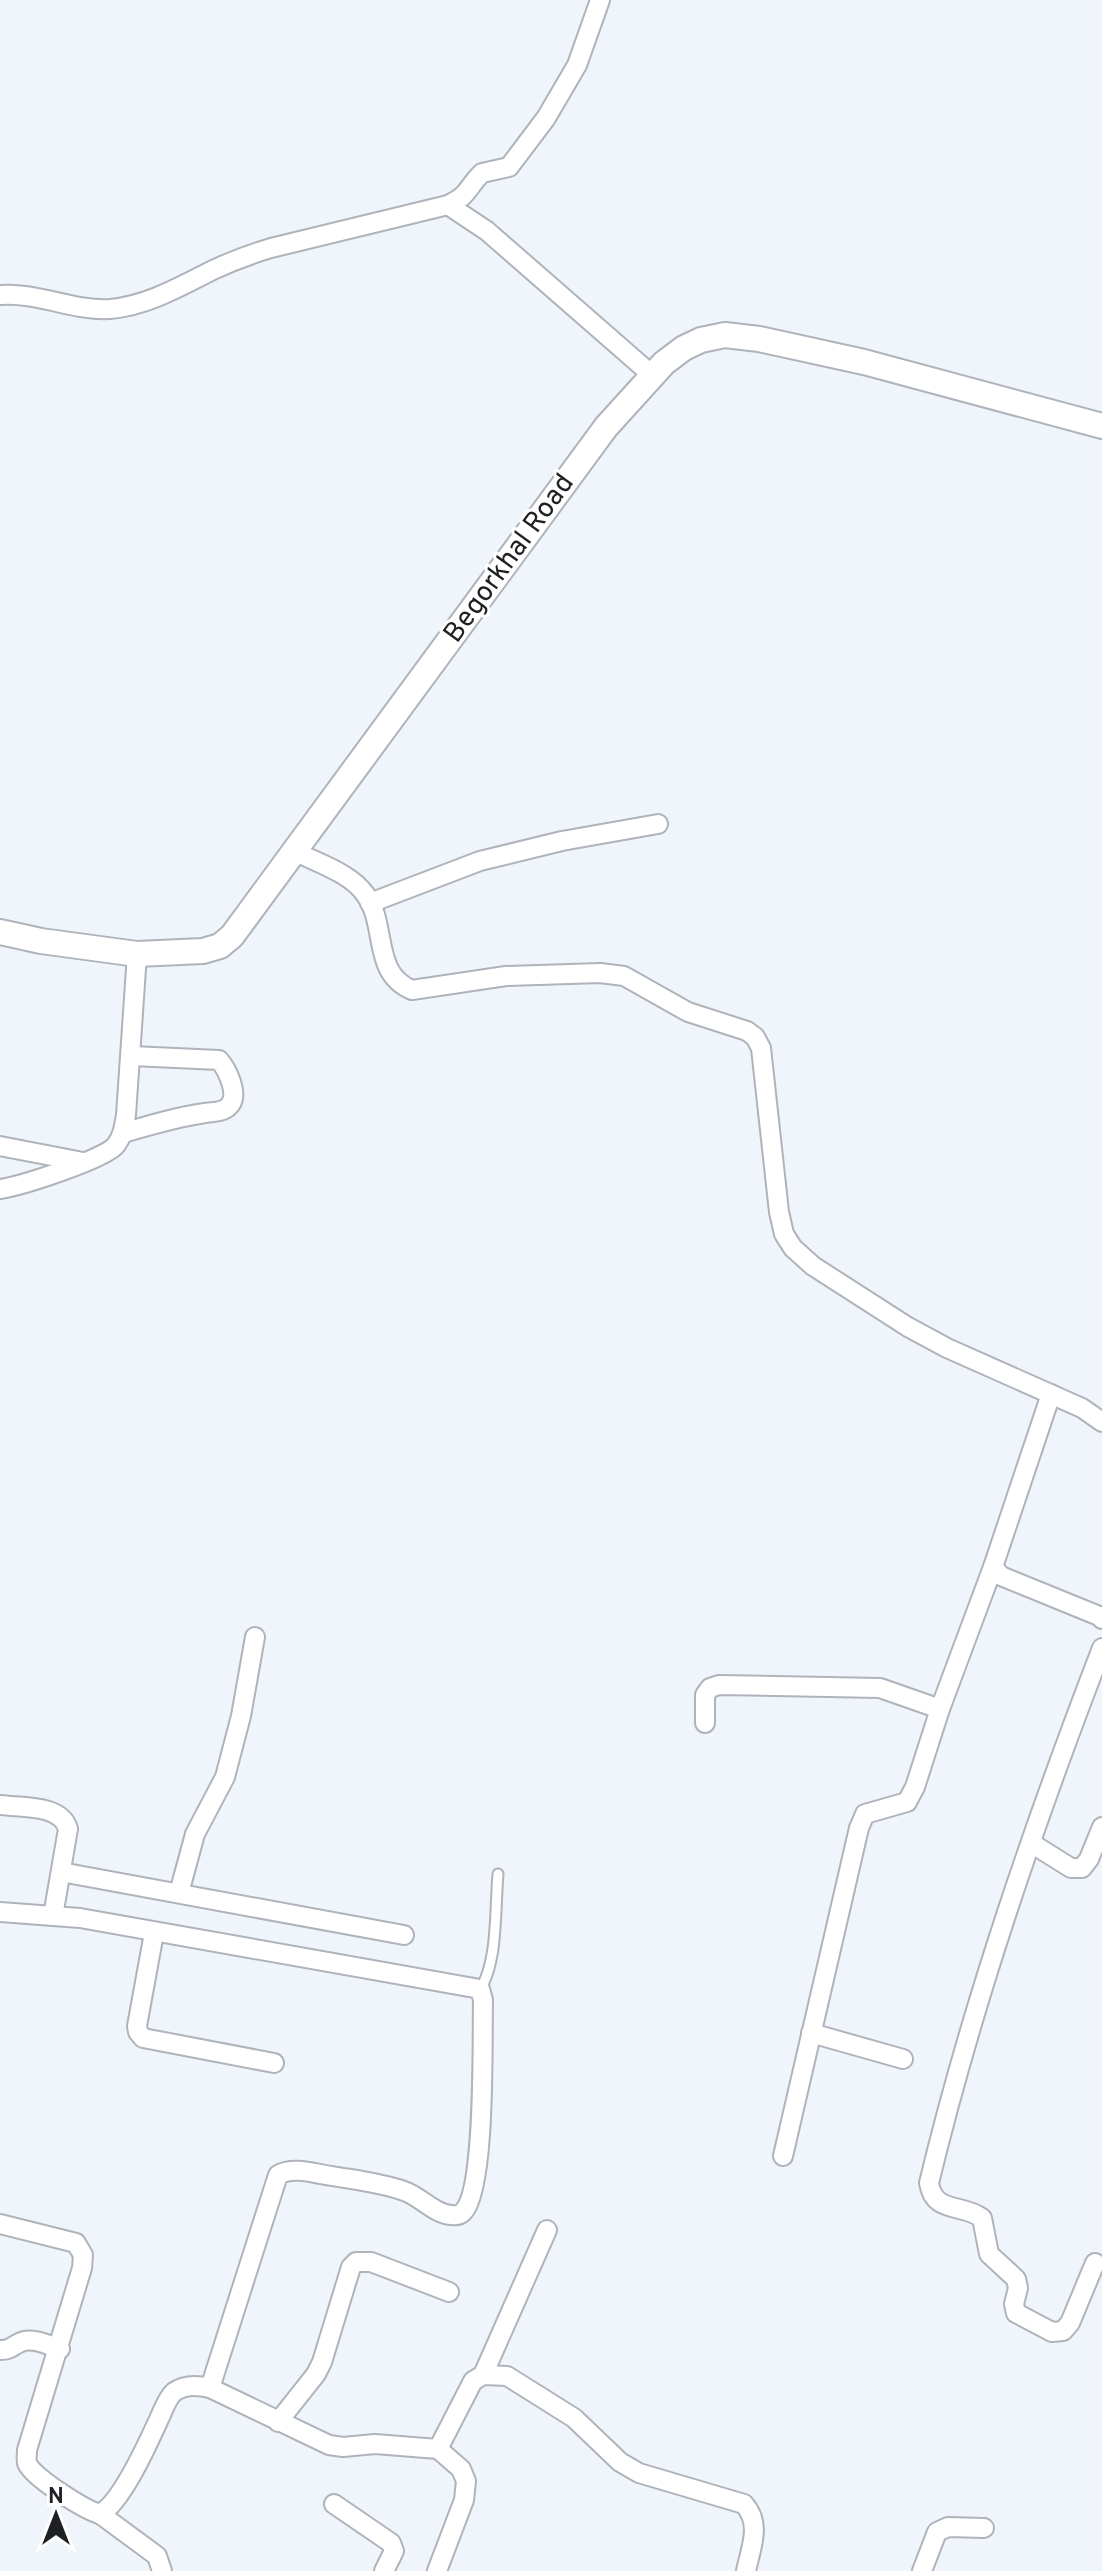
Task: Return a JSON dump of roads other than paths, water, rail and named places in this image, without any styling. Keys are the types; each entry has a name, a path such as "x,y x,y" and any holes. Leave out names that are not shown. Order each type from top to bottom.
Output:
{"street":[{"path":"0,295 38,298 77,308 114,309 179,289 228,264 271,248 448,205 468,194 482,173 509,167 546,118 577,65 600,0"},
{"path":"448,205 487,231 652,375"},
{"name":"Begorkhal Road","path":"0,932 137,954 203,951 220,946 232,936 606,427 652,375 684,348 701,340 725,335 759,339 864,362 1102,426"},
{"path":"370,903 480,861 562,841 658,824"},
{"path":"296,852 354,883 370,903 388,970 401,986 412,990 506,976 600,973 624,976 688,1012 747,1031 761,1048 779,1212 784,1234 793,1248 813,1266 908,1327 947,1348 1082,1408 1102,1422"},
{"path":"0,1189 30,1182 105,1154 116,1146 123,1133 132,1056 137,954"},
{"path":"123,1133 191,1115 223,1111 231,1105 234,1097 226,1067 219,1060 132,1056"},
{"path":"0,1146 83,1162"},
{"path":"783,2156 865,1814 907,1802 915,1787 1051,1394"},
{"path":"993,1567 1001,1576 1102,1619"},
{"path":"179,1893 195,1834 225,1777 241,1716 255,1637"},
{"path":"1095,2263 1070,2323 1063,2331 1052,2332 1016,2313 1016,2279 989,2254 982,2218 972,2211 940,2204 931,2196 929,2183 950,2098 1031,1843 1058,1761 1102,1648"},
{"path":"705,1723 705,1695 710,1688 719,1685 880,1688 940,1709"},
{"path":"0,1805 44,1810 60,1814 66,1821 68,1829 53,1916"},
{"path":"1031,1843 1071,1868 1082,1868 1102,1827"},
{"path":"61,1872 404,1935"},
{"path":"0,1912 53,1916 480,1989 483,2000 478,2154 475,2182 465,2211 458,2215 444,2214 400,2189 345,2178 290,2170 278,2175 210,2388"},
{"path":"154,1933 137,2026 143,2038 274,2063"},
{"path":"811,2033 903,2059"},
{"path":"0,2224 76,2243 83,2255 60,2349 39,2409 26,2462 33,2472 88,2511 100,2514 157,2556 162,2571"},
{"path":"483,2375 547,2230"},
{"path":"278,2422 322,2362 351,2267 356,2262 371,2262 449,2292"},
{"path":"0,2350 12,2348 21,2341 33,2340 60,2349"},
{"path":"438,2449 473,2381 483,2375 507,2376 574,2418 620,2462 639,2473 744,2504 753,2514 755,2527 746,2571"},
{"path":"100,2514 110,2509 144,2452 171,2394 182,2387 199,2385 329,2445 375,2444 438,2449 461,2469 466,2481 464,2500 437,2571"},
{"path":"334,2504 391,2543 394,2551 384,2571"},
{"path":"922,2571 937,2532 948,2527 984,2528"}],"lane":[{"path":"480,1989 486,1980 491,1955 498,1874"}]}
